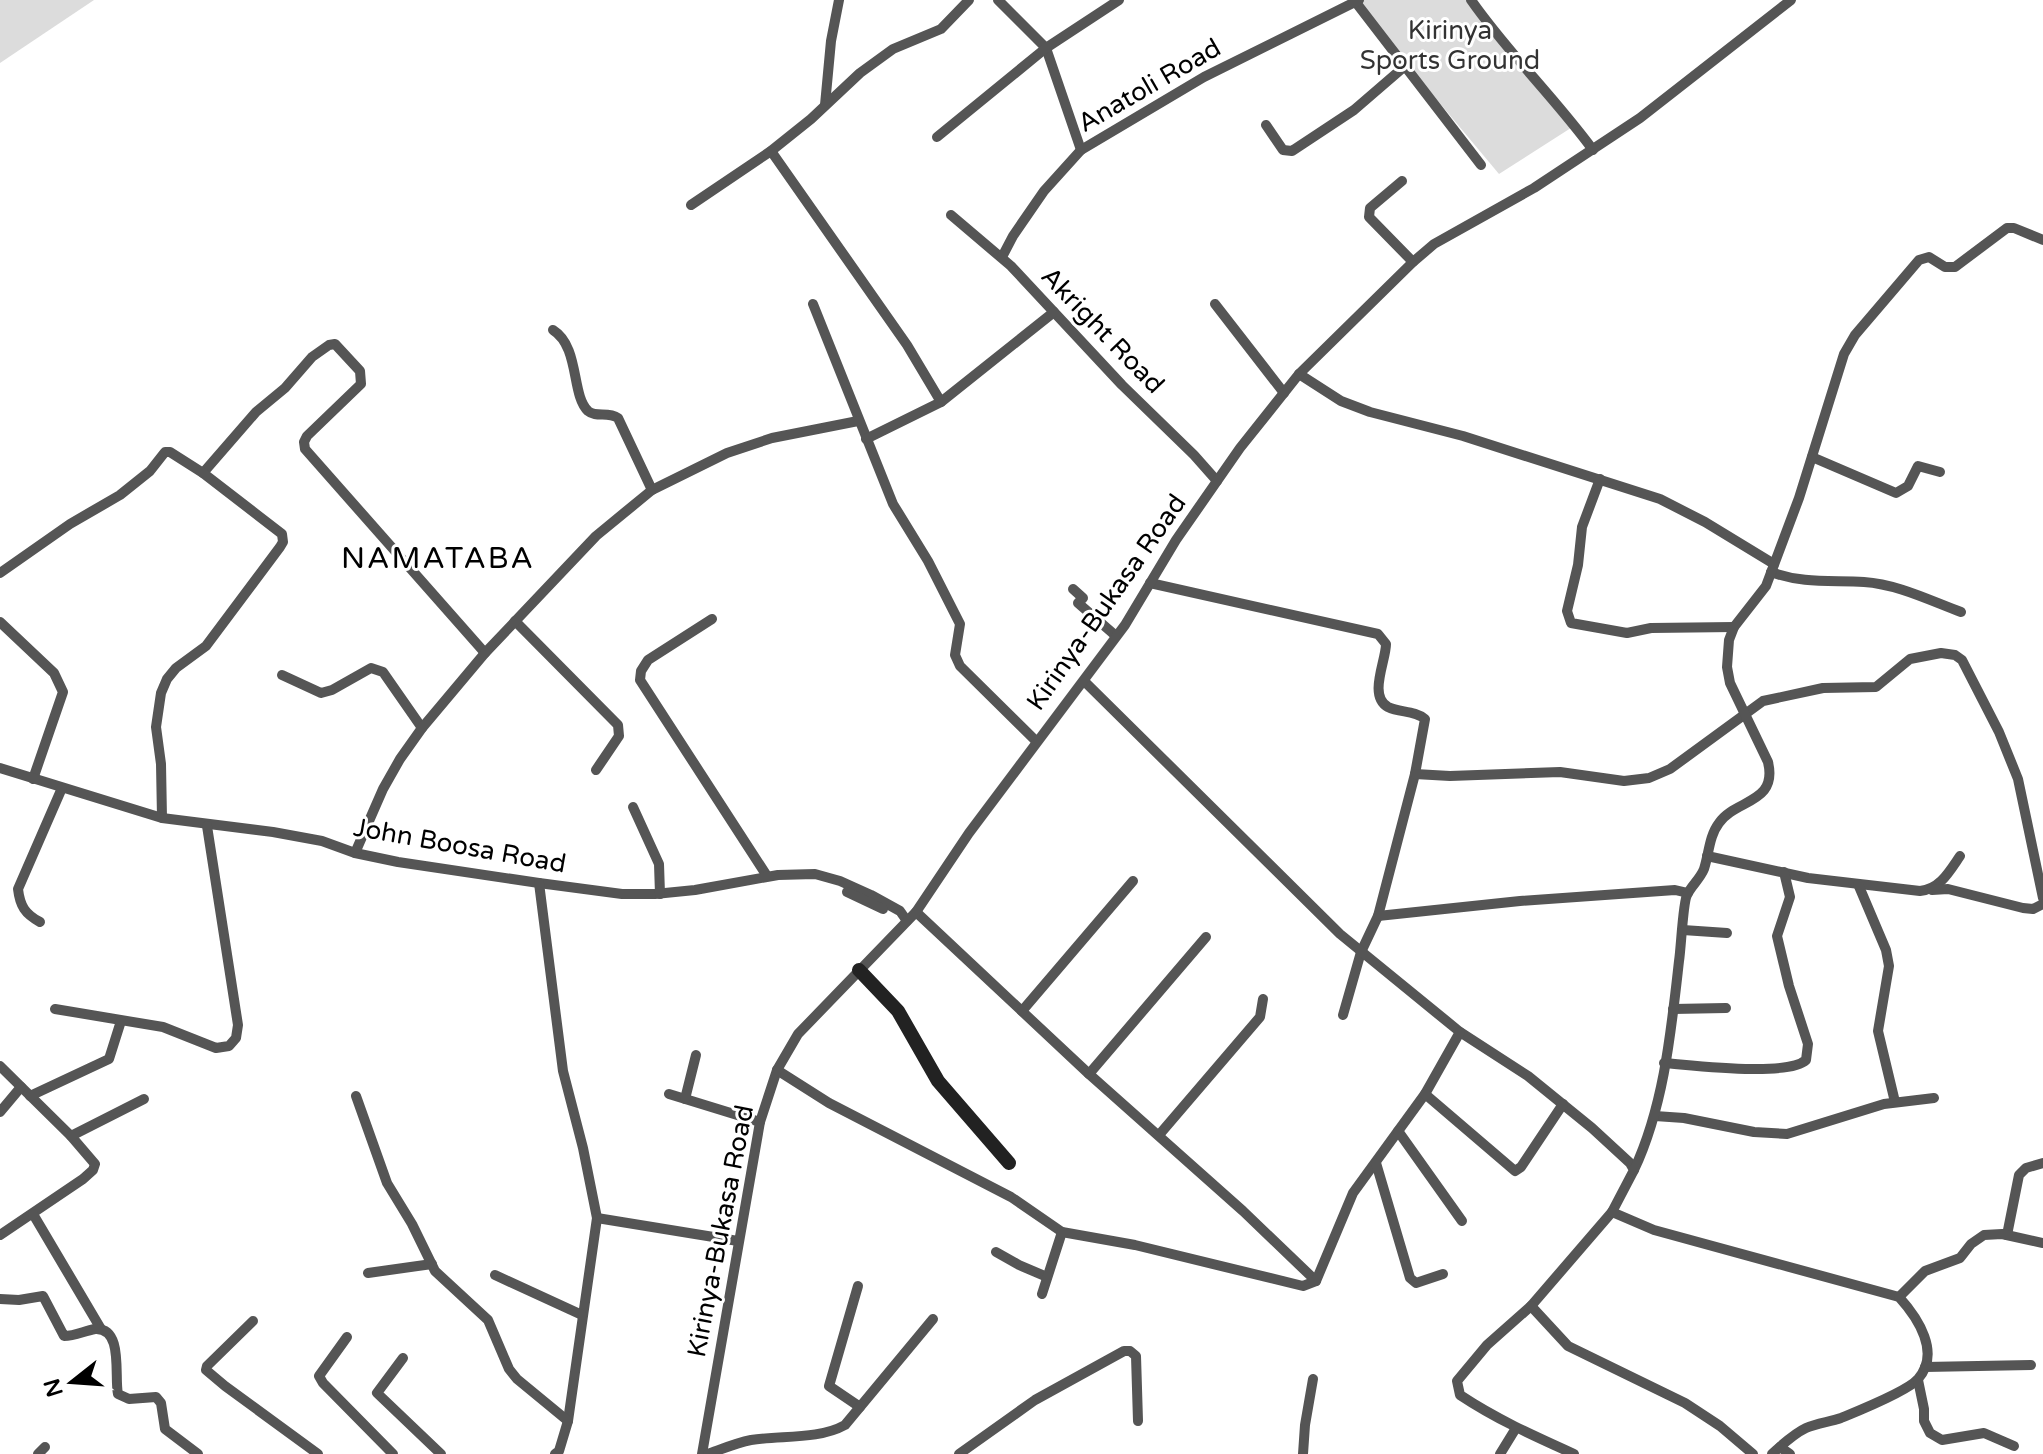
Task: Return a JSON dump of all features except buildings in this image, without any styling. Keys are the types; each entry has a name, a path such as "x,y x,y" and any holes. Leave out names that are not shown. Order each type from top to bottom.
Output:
{"street":[{"path":"825,105 831,41 839,0"},
{"path":"691,205 771,151 860,73 893,49 941,29 969,0"},
{"path":"998,0 1046,48 1081,150"},
{"path":"937,137 1046,48 1119,0"},
{"path":"1471,0 1593,150"},
{"name":"Kirinya-Bukasa Road","path":"705,1454 760,1122 774,1074 798,1034 910,918 1036,741 1116,636 1217,481 1299,374 1413,262 1446,236 1534,188 1640,118 1791,0"},
{"path":"1356,1 1481,165"},
{"name":"Anatoli Road","path":"1002,257 1044,191 1081,150 1204,77 1356,1"},
{"path":"1266,125 1283,150 1292,151 1354,110 1405,66"},
{"path":"771,151 907,345 941,402"},
{"path":"1402,181 1370,208 1369,217 1413,262"},
{"name":"Akright Road","path":"951,215 1002,257 1217,481"},
{"path":"1574,1454 1516,1428 1460,1395 1457,1381 1487,1345 1531,1306 1612,1212 1650,1135 1673,1009 1688,893 1703,871 1719,821 1754,800 1766,787 1771,774 1730,683 1727,667 1729,640 1734,627 1760,597 1812,457 1844,354 1855,335 1919,260 1929,257 1945,267 1955,267 2007,228 2043,240"},
{"path":"813,304 893,504 928,561 960,624 955,655 960,666 1036,741"},
{"path":"1215,304 1284,393"},
{"path":"866,439 941,402 1054,312"},
{"path":"553,330 561,335 568,347 585,407 595,414 613,414 618,418 652,490"},
{"path":"203,473 256,412 285,388 312,357 335,344 360,371 361,384 307,436 305,449 485,653"},
{"path":"1299,374 1341,401 1370,412 1463,436 1660,499 1772,568 1804,581 1866,582 1961,612"},
{"path":"355,853 383,789 422,728 485,653 596,536 652,490 727,453 772,438 858,421"},
{"path":"0,573 70,524 120,495 150,471 165,452 170,452 203,473 282,534 283,542 206,646 176,668 161,693 156,727 161,764 162,818"},
{"path":"1812,457 1896,493 1908,486 1918,466 1940,472"},
{"path":"1600,479 1582,527 1578,565 1567,611 1571,623 1627,633 1651,628 1734,627"},
{"path":"1150,583 1378,634 1386,644 1379,695 1388,707 1422,715 1426,722 1378,916 1361,952 1343,1015"},
{"path":"1073,589 1083,598 1078,603 1116,636"},
{"path":"712,619 648,660 641,671 640,680 767,876"},
{"path":"515,621 618,725 619,736 596,770"},
{"path":"0,622 54,673 63,692 33,779"},
{"path":"1415,774 1450,776 1560,772 1636,781 1670,769 1745,712 1769,699 1823,688 1876,687 1910,659 1941,653 1955,655 1962,660 1999,732 2018,779 2043,901 2033,909 2023,908 1948,889 1908,891 1784,872 1707,856"},
{"path":"282,675 321,693 371,668 383,672 422,728"},
{"path":"1084,681 1361,952 1460,1032 1513,1065 1563,1104 1626,1157 1634,1170"},
{"name":"John Boosa Road","path":"0,768 162,818 322,841 355,853 398,862 622,894 660,894 767,876 815,874 840,881 910,918"},
{"path":"40,922 27,915 18,889 62,788"},
{"path":"633,807 659,864 660,894"},
{"path":"55,1009 163,1027 216,1048 229,1046 236,1038 238,1025 207,826"},
{"path":"1932,890 1945,878 1960,856"},
{"path":"1664,1063 1748,1070 1791,1068 1806,1060 1808,1044 1791,995 1777,936 1790,897 1784,872"},
{"name":"John Boosa Road","path":"480,879 598,895 674,900 773,879 798,877 820,880 910,918"},
{"path":"1022,1011 1133,881"},
{"path":"539,883 563,1071 597,1218 568,1421 560,1453"},
{"path":"1858,884 1886,950 1889,966 1878,1031 1895,1102"},
{"path":"1378,916 1520,901 1675,890 1688,893"},
{"path":"910,918 1022,1011 1316,1281"},
{"path":"910,918 1178,1161"},
{"path":"1683,930 1727,933"},
{"path":"1089,1074 1206,937"},
{"path":"859,970 906,1020 938,1081 1009,1163"},
{"path":"1159,1135 1260,1017 1263,999"},
{"path":"1673,1009 1726,1008"},
{"path":"30,1096 109,1059 121,1021"},
{"path":"774,1074 1011,1197 1057,1232 1164,1252 1303,1286 1316,1281 1353,1193 1425,1094 1460,1032"},
{"path":"685,1099 696,1055"},
{"path":"0,1066 71,1136 93,1161 94,1168 83,1179 0,1235"},
{"path":"0,1112 21,1087"},
{"path":"669,1094 760,1122"},
{"path":"1425,1094 1515,1171 1521,1167 1563,1104"},
{"path":"356,1096 387,1183 441,1278 488,1320 509,1369 517,1379 568,1421"},
{"path":"1655,1116 1684,1118 1754,1132 1787,1134 1895,1102 1934,1098"},
{"path":"71,1136 144,1099"},
{"path":"1398,1131 1462,1221"},
{"path":"1376,1163 1410,1278 1416,1283 1443,1274"},
{"path":"2007,1235 2019,1175 2026,1168 2043,1163"},
{"path":"1612,1212 1654,1230 1899,1297 1918,1321 1927,1349 1925,1367 1918,1380 1839,1419 1805,1428 1776,1450"},
{"path":"33,1214 101,1329 109,1334 116,1351 118,1394 129,1399 156,1397 162,1408 165,1429 198,1454"},
{"path":"597,1218 738,1241"},
{"path":"1042,1294 1057,1232"},
{"path":"1899,1297 1925,1271 1960,1258 1976,1239 1991,1234 2043,1243"},
{"path":"996,1252 1047,1277"},
{"path":"368,1273 432,1264"},
{"path":"495,1275 582,1315"},
{"path":"858,1286 829,1386 860,1407"},
{"path":"0,1299 43,1296 64,1336 101,1329"},
{"path":"1531,1306 1568,1346 1685,1403 1720,1426 1753,1454"},
{"path":"705,1454 748,1441 836,1429 845,1425 933,1319"},
{"path":"253,1321 207,1366 208,1374 318,1454"},
{"path":"347,1337 319,1376 393,1454"},
{"path":"959,1454 1035,1400 1124,1351 1136,1356 1138,1421"},
{"path":"403,1358 377,1390 378,1394 441,1454"},
{"path":"1925,1367 2031,1365"},
{"path":"1303,1454 1313,1379"},
{"path":"1918,1380 1924,1421 1930,1433 1942,1440 1984,1433 2014,1446"},
{"path":"1500,1454 1516,1428"},
{"path":"1776,1450 1790,1454"}],"green space":[{"path":"0,0 94,0 0,63"},
{"name":"Kirinya Sports Ground","path":"1364,0 1474,0 1574,126 1499,174 1356,3"}],"district":[{"name":"NAMATABA","path":"438,558"}]}
